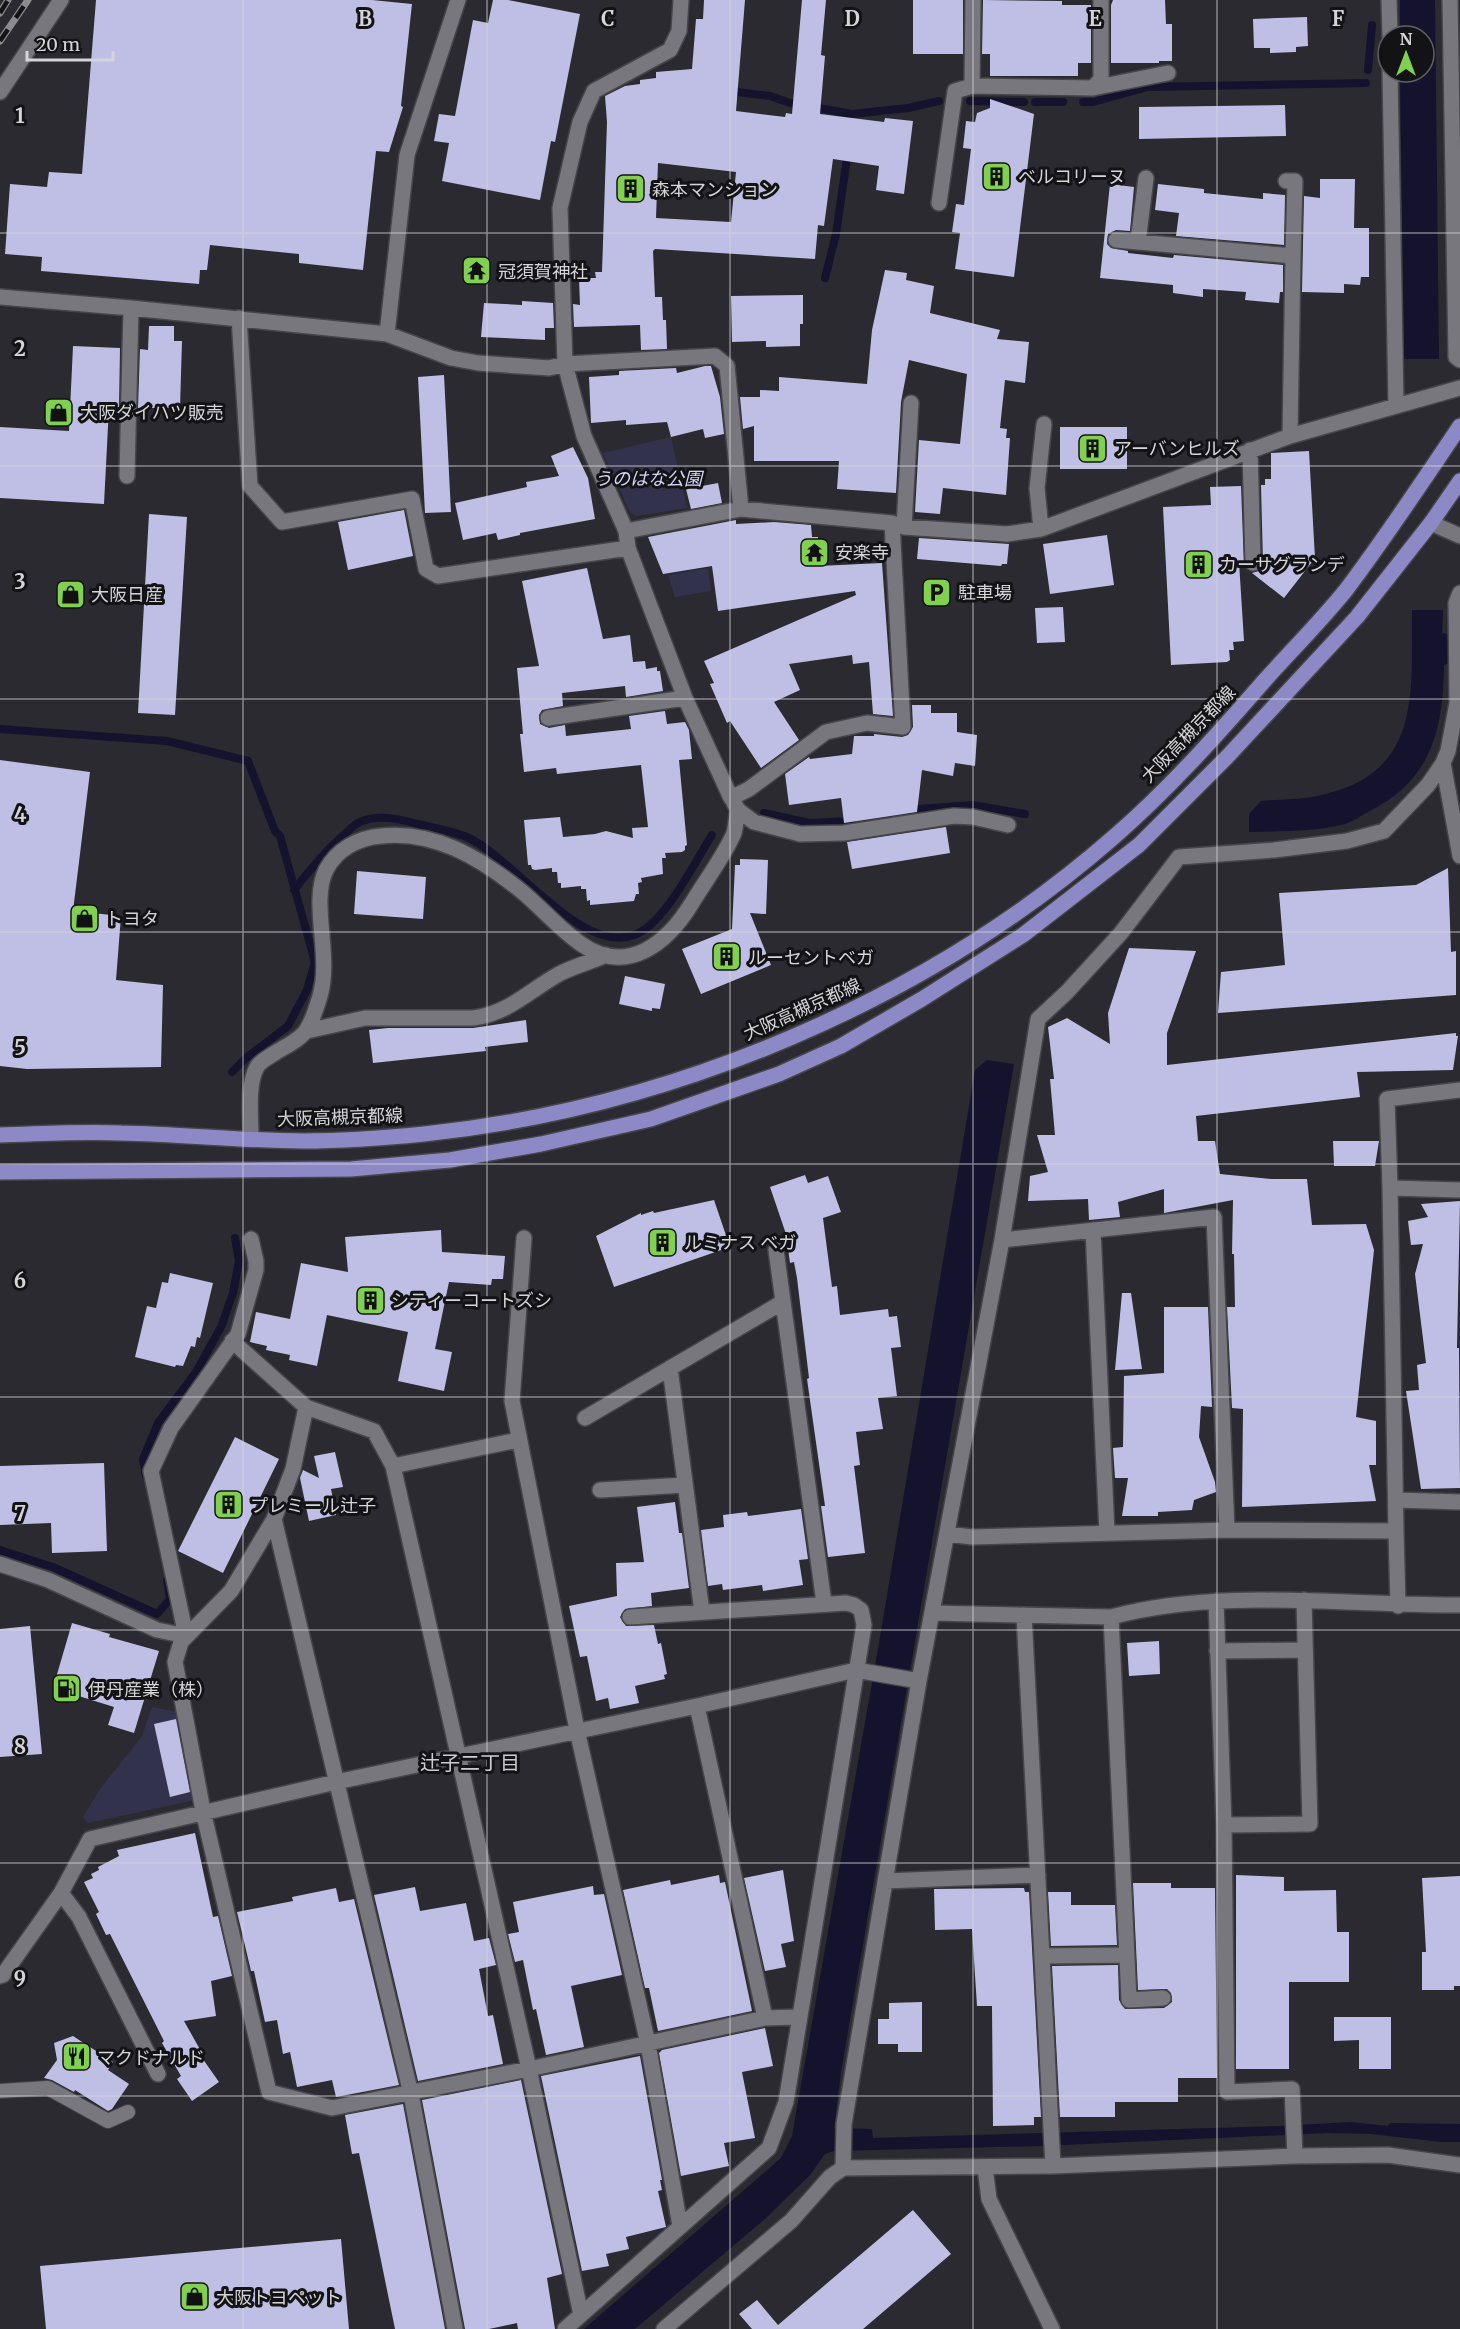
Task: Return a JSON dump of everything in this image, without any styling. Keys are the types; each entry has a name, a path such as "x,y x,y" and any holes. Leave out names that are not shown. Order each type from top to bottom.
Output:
{"main road":[{"name":"大阪高槻京都線","path":"0,1135 116,1132 309,1141 359,1140 502,1123 575,1108 655,1087 745,1056 875,998 948,957 1007,920 1115,836 1210,743 1345,591 1460,426"},
{"path":"0,1172 329,1169 450,1160 533,1146 651,1119 790,1070 841,1046 922,999 1023,935 1139,845 1227,758 1357,617 1431,524 1460,481"}],"street":[{"path":"0,92 61,0"},
{"path":"387,334 407,155 458,0"},
{"path":"681,0 678,38 670,50 594,91 580,122 560,208 565,364 584,435 626,531 628,548 685,698 734,804 754,822 800,834 844,833 954,816 973,817 1008,825"},
{"path":"972,86 974,0"},
{"path":"1093,88 1101,79 1101,0"},
{"path":"1389,0 1389,24"},
{"path":"1450,0 1456,87 1456,357 1460,360"},
{"path":"939,203 955,91 972,86 1093,88 1168,73"},
{"path":"1390,84 1396,405"},
{"path":"1138,242 1146,178"},
{"path":"1286,181 1295,181 1290,435"},
{"path":"1116,240 1293,256"},
{"path":"0,297 387,334 451,357 478,363 549,368 565,364 715,356 727,366 741,509"},
{"path":"128,476 131,308"},
{"path":"238,318 250,486 282,522 412,499 426,569 438,576 628,548"},
{"path":"626,531 741,509 1007,534 1041,529 1290,435 1460,388"},
{"path":"307,1031 321,994 326,961 320,898 322,884 326,870 345,848 371,837 403,835 421,837 456,848 481,862 520,890 584,946 606,955 619,956 642,952 662,941 680,922 734,832 734,804 749,789 826,732 867,723 903,727 898,525 911,403"},
{"path":"1041,529 1037,489 1044,424"},
{"path":"1250,450 1253,563"},
{"path":"1431,524 1460,536"},
{"path":"664,2329 790,2221 844,2161 844,2124 885,1881 915,1680 932,1613 1002,1240 1038,1019 1121,933 1179,857 1274,850 1347,841 1384,831 1413,803 1443,763 1452,736 1455,720 1457,668 1456,603 1460,593"},
{"path":"548,718 685,698"},
{"path":"1443,763 1460,856"},
{"path":"251,1138 252,1078 258,1064 307,1031 365,1017 490,1015 507,1009 558,975 606,955"},
{"path":"1398,1606 1387,1099 1460,1090"},
{"path":"1390,1188 1460,1190"},
{"path":"1002,1240 1214,1217 1227,1530"},
{"path":"1093,1230 1107,1533"},
{"path":"524,1238 512,1401 518,1440 577,1730 648,2044 680,2226"},
{"path":"186,1636 151,1471 171,1428 238,1334 256,1270 251,1239"},
{"path":"776,1250 824,1603"},
{"path":"585,1418 783,1302"},
{"path":"232,1341 306,1407 374,1431 393,1466 529,2069 581,2315"},
{"path":"670,1368 702,1612"},
{"path":"306,1407 293,1470 274,1519 231,1591 181,1642 175,1662 204,1811 269,2092 332,2108 411,2094 765,2018 798,2016"},
{"path":"393,1466 518,1440"},
{"path":"600,1490 685,1485"},
{"path":"1396,1500 1460,1502"},
{"path":"274,1519 411,2094 455,2329"},
{"path":"947,1534 972,1537 1227,1530 1396,1532"},
{"path":"0,1564 48,1580 157,1630 186,1636"},
{"path":"932,1613 1111,1617 1134,1610 1216,1601 1304,1600 1398,1606 1460,1605"},
{"path":"1224,1825 1310,1824 1304,1600"},
{"path":"1216,1601 1224,1825 1227,2092 1292,2089 1295,2156"},
{"path":"565,2329 769,2148 786,2102 798,2016 862,1671 864,1625 861,1610 846,1603 630,1617"},
{"path":"1024,1615 1053,2166"},
{"path":"1111,1617 1129,2000 1163,1998"},
{"path":"1217,1651 1305,1650"},
{"path":"0,1976 3,1975 61,1893 90,1839 204,1811 457,1755 862,1671 915,1680"},
{"path":"697,1706 765,2018"},
{"path":"885,1881 1038,1875"},
{"path":"61,1893 79,1917 158,2074"},
{"path":"1042,1956 1127,1955"},
{"path":"844,2161 985,2167 1388,2155 1460,2165"},
{"path":"985,2167 989,2199 1052,2329"}],"lane":[{"path":"0,2091 48,2088 108,2121 128,2112"}],"green space":[{"name":"うのはな公園","path":"671,437 687,508 636,516 630,512 603,453"},
{"path":"708,568 711,591 675,597 668,575"},
{"path":"152,1707 177,1712 194,1798 191,1801 88,1823 83,1817 100,1789 142,1736"}],"shaded area":[{"path":"1400,0 1435,0 1435,24 1400,24"},
{"path":"1400,84 1436,84 1439,359 1404,359"},
{"path":"1412,610 1443,610 1442,633 1460,636 1460,658 1444,665 1441,711 1430,750 1420,768 1408,784 1391,798 1345,824 1310,830 1249,832 1249,814 1261,801 1314,797 1354,784 1378,768 1394,748 1404,725 1410,699"},
{"path":"987,1060 1014,1064 841,2072 834,2128 872,2129 873,2138 1350,2122 1460,2131 1460,2142 1371,2134 1328,2133 1042,2146 834,2151 825,2154 810,2175 766,2218 635,2329 584,2329 781,2158 792,2136 879,1643 975,1070"}],"building":[{"path":"96,0 372,0 412,4 401,106 403,107 389,152 376,151 363,270 299,263 299,254 210,245 207,270 200,270 199,284 41,271 42,257 5,254 10,184 47,187 49,172 82,174"},
{"path":"493,0 508,0 580,14 555,142 551,141 540,200 442,181 449,143 434,141 439,114 455,116 473,20 488,23"},
{"path":"704,0 745,0 736,111 785,117 786,113 792,114 802,0 826,0 821,55 825,56 820,114 884,122 885,118 913,121 904,194 876,190 879,166 833,159 824,226 818,225 815,259 655,249 653,251 655,297 662,297 667,349 641,350 640,325 574,327 573,304 580,305 579,278 596,278 595,272 602,272 607,122 605,96 625,86 640,84 640,80 656,78 656,72 692,69 696,19 703,19","holes":["658,163 736,172 731,222 656,218"]},
{"path":"913,0 963,0 963,54 913,54"},
{"path":"983,0 1062,1 1062,5 1091,5 1091,63 1078,63 1078,76 990,76 990,54 982,54"},
{"path":"1113,0 1165,0 1166,24 1172,24 1172,61 1111,63 1111,5"},
{"path":"1307,17 1308,46 1296,47 1296,52 1270,53 1270,48 1254,48 1253,19"},
{"name":"ベルコリーヌ","path":"990,99 1034,114 1014,277 955,269 960,233 952,232 956,204 964,205 971,149 963,148 966,121 975,122 977,113 990,108"},
{"path":"1285,105 1286,136 1139,139 1139,107"},
{"path":"1320,179 1355,179 1354,228 1369,228 1369,277 1361,277 1360,285 1344,284 1344,293 1302,292 1304,196 1320,198"},
{"path":"1110,184 1134,187 1130,231 1116,230 1108,234 1107,244 1111,248 1128,251 1128,253 1173,258 1174,255 1283,265 1283,292 1280,292 1279,303 1245,300 1246,292 1203,289 1203,297 1173,293 1173,285 1100,278"},
{"path":"1158,184 1204,189 1204,193 1263,199 1263,193 1285,195 1284,245 1176,236 1179,213 1155,210"},
{"path":"885,270 907,273 906,280 934,286 930,313 1000,330 997,339 1029,342 1025,383 1005,380 1000,428 1007,429 1006,438 1010,438 1006,495 943,488 940,514 915,512 919,440 960,444 967,374 909,360 901,402 896,493 837,489 839,461 754,461 754,426 743,429 740,397 760,397 760,390 779,391 779,377 867,384 872,330"},
{"path":"803,295 800,346 766,347 766,341 732,342 731,296"},
{"path":"522,301 553,303 554,328 545,328 545,340 481,337 484,303 522,305"},
{"path":"149,326 174,326 174,341 182,341 180,408 138,408 140,349 148,350"},
{"path":"73,346 120,348 119,407 109,407 104,504 0,498 0,427 69,431"},
{"path":"711,366 720,397 724,434 705,438 703,429 671,437 667,422 626,425 626,420 591,423 589,377 619,375 619,371 676,368 677,373"},
{"path":"444,375 451,512 425,513 418,377"},
{"name":"アーバンヒルズ","path":"1060,427 1127,427 1127,469 1060,469"},
{"path":"573,447 588,478 595,519 520,533 520,535 498,540 496,533 463,540 455,503 527,487 526,482 559,476 551,456"},
{"path":"1309,451 1315,558 1284,598 1252,573 1259,571 1263,563 1261,485 1265,485 1265,479 1271,479 1271,453"},
{"path":"718,483 722,503 691,509 686,489"},
{"name":"カーサグランデ","path":"1241,486 1244,566 1239,562 1244,641 1233,642 1234,650 1229,650 1230,660 1227,662 1171,665 1163,507 1211,505 1210,487"},
{"path":"404,510 413,556 348,570 338,522"},
{"path":"149,514 187,517 175,715 138,713"},
{"path":"736,520 736,524 774,522 811,525 812,537 818,537 819,566 882,563 893,716 873,714 869,662 853,664 852,655 789,664 800,690 774,702 799,740 761,768 730,721 727,723 710,684 714,683 704,661 856,595 855,591 718,611 712,566 663,574 648,537"},
{"path":"1107,535 1114,585 1050,594 1043,544"},
{"path":"919,538 1009,544 1007,564 1001,566 917,559"},
{"path":"587,568 603,639 630,635 633,662 645,661 646,669 657,667 657,671 660,671 663,691 626,697 625,686 562,693 563,706 542,710 539,715 540,724 549,728 565,725 566,736 631,729 629,716 665,711 667,724 685,722 689,730 692,759 679,760 687,845 685,850 665,853 666,858 662,858 663,874 641,878 642,882 638,883 639,894 636,894 634,901 590,905 590,900 587,901 586,889 581,889 581,886 561,888 557,872 552,872 552,868 535,870 528,865 524,820 560,817 563,837 606,831 633,838 632,828 648,827 641,765 557,774 556,768 524,772 517,668 539,666 522,581"},
{"path":"1063,607 1065,642 1037,643 1035,608"},
{"path":"912,705 931,705 931,713 957,713 957,732 977,735 975,766 955,763 953,776 922,770 917,812 844,823 841,798 789,805 785,774 809,757 810,759 852,754 854,736 874,736 874,734 902,737 908,735 913,727"},
{"path":"0,760 90,772 73,911 121,916 116,980 163,985 161,1067 27,1069 0,1066"},
{"path":"946,827 950,853 852,869 847,842"},
{"name":"ルーセントベガ","path":"740,859 768,860 766,914 750,913 771,965 701,994 682,949 732,929 735,865 740,865"},
{"path":"1448,868 1451,952 1456,951 1456,995 1218,1013 1221,972 1285,965 1279,893 1416,885"},
{"path":"357,871 426,877 423,919 354,914"},
{"path":"1129,948 1196,951 1167,1033 1167,1065 1456,1033 1458,1036 1453,1070 1357,1072 1360,1097 1196,1116 1198,1141 1215,1141 1220,1174 1271,1179 1307,1179 1312,1225 1366,1224 1374,1250 1356,1417 1376,1421 1376,1465 1369,1465 1376,1501 1242,1507 1243,1409 1232,1408 1227,1307 1235,1307 1234,1254 1232,1254 1233,1200 1164,1213 1164,1189 1118,1202 1120,1217 1089,1220 1088,1199 1028,1201 1030,1176 1048,1172 1037,1135 1055,1135 1050,1079 1054,1079 1048,1027 1067,1018 1110,1044 1108,1013"},
{"path":"625,976 665,984 660,1009 652,1008 652,1011 619,1004"},
{"path":"526,1020 528,1042 485,1047 486,1051 373,1063 369,1030 473,1028"},
{"path":"1333,1141 1379,1141 1375,1166 1334,1166"},
{"path":"805,1175 808,1183 828,1176 841,1212 823,1218 832,1287 837,1286 840,1315 888,1309 889,1317 897,1316 901,1347 891,1348 897,1396 878,1398 883,1429 856,1432 860,1465 854,1466 865,1553 828,1557 821,1506 825,1506 807,1379 809,1378 797,1278 794,1262 790,1263 786,1234 770,1187"},
{"name":"ルミナス ベガ","path":"714,1200 730,1247 614,1287 596,1236 641,1213 641,1215 653,1211 654,1213"},
{"path":"1460,1201 1457,1348 1459,1348 1460,1488 1421,1489 1406,1391 1419,1390 1417,1365 1426,1363 1415,1274 1423,1244 1411,1245 1408,1221 1428,1217 1421,1204"},
{"path":"441,1230 442,1252 505,1256 503,1279 492,1279 491,1285 449,1282 435,1349 452,1352 444,1391 398,1381 408,1332 327,1315 317,1366 289,1360 290,1355 266,1350 267,1346 250,1342 256,1312 290,1319 301,1263 348,1272 345,1237"},
{"path":"170,1273 213,1283 200,1338 197,1337 195,1347 191,1346 183,1366 176,1365 175,1367 135,1357 147,1306 156,1308 162,1282 168,1283"},
{"path":"1122,1293 1131,1293 1142,1369 1115,1370"},
{"path":"1164,1307 1208,1307 1212,1407 1201,1406 1199,1437 1215,1482 1216,1492 1194,1500 1192,1510 1158,1512 1158,1516 1122,1516 1128,1478 1115,1478 1113,1448 1123,1447 1124,1376 1164,1373"},
{"name":"プレミール辻子","path":"235,1437 279,1459 223,1573 178,1551"},
{"path":"335,1452 343,1487 331,1489 336,1515 309,1521 300,1478 303,1470 319,1478 314,1456"},
{"path":"104,1463 107,1551 52,1553 51,1523 0,1525 0,1466"},
{"path":"675,1502 679,1533 682,1533 689,1588 651,1593 652,1606 625,1609 620,1617 626,1626 654,1625 658,1644 661,1643 667,1674 664,1675 665,1679 635,1686 639,1703 610,1709 608,1698 596,1701 587,1656 580,1657 569,1606 617,1596 616,1563 644,1562 637,1507"},
{"path":"801,1509 808,1559 799,1560 803,1585 763,1591 762,1585 723,1590 722,1584 708,1586 701,1530 724,1527 723,1515 747,1512 748,1516"},
{"path":"72,1623 110,1634 109,1637 159,1651 134,1733 108,1725 114,1707 53,1688"},
{"path":"30,1626 42,1754 0,1757 0,1629"},
{"path":"1159,1641 1160,1674 1129,1676 1127,1643"},
{"path":"176,1719 190,1792 170,1797 154,1724"},
{"path":"195,1833 213,1917 218,1916 232,1976 211,1981 216,2016 184,2021 202,2053 200,2055 219,2082 192,2101 177,2079 181,2076 162,2043 164,2041 110,1934 106,1935 96,1914 99,1912 84,1882 93,1878 91,1874 99,1870 98,1867 119,1856 117,1850"},
{"path":"783,1870 794,1941 781,1944 786,1967 765,1971 744,1878"},
{"path":"719,1875 720,1883 725,1882 752,2011 658,2031 649,1988 645,1988 623,1890 670,1880 671,1885"},
{"path":"1236,1875 1284,1877 1284,1891 1336,1890 1337,1932 1349,1932 1349,1982 1289,1982 1289,2069 1236,2069"},
{"path":"1460,1876 1460,1986 1454,1986 1454,1990 1422,1990 1422,1952 1426,1952 1422,1878"},
{"path":"1133,1883 1171,1883 1171,1888 1215,1888 1217,2078 1178,2078 1178,2102 1115,2102 1115,2117 1060,2117 1052,1966 1118,1965 1119,2000 1125,2009 1164,2008 1172,2002 1171,1993 1167,1989 1138,1990"},
{"path":"593,1886 594,1895 604,1894 622,1975 571,1986 584,2047 546,2055 536,2009 533,2010 523,1960 515,1962 508,1934 519,1932 513,1902"},
{"path":"415,1887 420,1911 466,1903 474,1941 489,1938 496,1965 479,1969 488,2016 493,2015 503,2064 418,2081 374,1895"},
{"path":"336,1888 339,1902 354,1899 399,2085 336,2097 332,2080 297,2087 290,2052 283,2054 277,2020 265,2022 254,1971 251,1971 237,1912 293,1901 292,1897"},
{"path":"1024,1888 1025,1892 1029,1892 1041,2117 1034,2117 1034,2125 993,2126 992,2006 977,2006 972,1929 935,1930 934,1889"},
{"path":"1048,1892 1071,1892 1071,1905 1115,1905 1117,1945 1051,1946"},
{"path":"922,2002 922,2052 898,2052 898,2044 878,2044 878,2019 889,2019 889,2003"},
{"path":"1334,2017 1391,2017 1391,2069 1359,2069 1359,2040 1334,2041"},
{"path":"765,2028 773,2066 742,2072 755,2138 724,2143 729,2166 681,2176 659,2053 662,2050"},
{"path":"73,2036 113,2062 108,2070 129,2084 112,2109 108,2111 75,2090 74,2092 44,2078 57,2060 54,2043"},
{"path":"640,2056 662,2180 660,2180 662,2190 658,2191 666,2227 626,2237 629,2249 606,2254 609,2266 582,2271 541,2076"},
{"path":"521,2080 562,2274 547,2278 555,2329 518,2329 517,2323 489,2329 465,2329 422,2100"},
{"path":"403,2104 445,2329 395,2329 359,2153 352,2154 345,2115"},
{"path":"913,2210 951,2254 863,2329 752,2329 739,2314 757,2300 778,2325"},
{"name":"大阪トヨペット","path":"341,2239 349,2329 46,2329 40,2266"}],"waterway":[{"path":"1368,70 1372,25"},
{"path":"1083,102 1093,102 1148,87 1366,83"},
{"path":"727,91 770,96 790,103 852,114 908,108 939,101"},
{"path":"970,101 1024,102"},
{"path":"1035,102 1063,102"},
{"path":"825,278 836,234 848,151"},
{"path":"0,729 167,741 248,761 275,831 280,836 315,962 307,990 288,1026 246,1058 232,1072"},
{"path":"906,810 973,805 1025,814"},
{"path":"764,813 809,823 852,821"},
{"path":"294,890 325,853 356,824 375,818 397,819 467,837 486,848 571,919 592,931 614,937 634,935 646,929 668,906 712,835"},
{"path":"146,1476 143,1459 158,1423 196,1372 221,1327 233,1293 239,1261 235,1238"},
{"path":"0,1550 53,1567 157,1614 170,1599 167,1580"},
{"path":"1392,2127 1460,2128"}],"railway":[{"path":"0,13 8,0"},
{"path":"0,41 28,0"}],"place":[{"name":"ベルコリーヌ","path":"997,176"},
{"name":"森本マンション","path":"631,189"},
{"name":"冠須賀神社","path":"477,271"},
{"name":"大阪ダイハツ販売","path":"59,412"},
{"name":"アーバンヒルズ","path":"1093,448"},
{"name":"安楽寺","path":"814,552"},
{"name":"カーサグランデ","path":"1198,564"},
{"name":"駐車場","path":"937,592"},
{"name":"大阪日産","path":"70,594"},
{"name":"トヨタ","path":"84,918"},
{"name":"ルーセントベガ","path":"727,957"},
{"name":"ルミナス ベガ","path":"663,1242"},
{"name":"シティーコートズシ","path":"370,1300"},
{"name":"プレミール辻子","path":"229,1505"},
{"name":"伊丹産業（株）","path":"67,1689"},
{"name":"マクドナルド","path":"76,2057"},
{"name":"大阪トヨペット","path":"195,2297"}],"district":[{"name":"辻子二丁目","path":"470,1762"}]}
